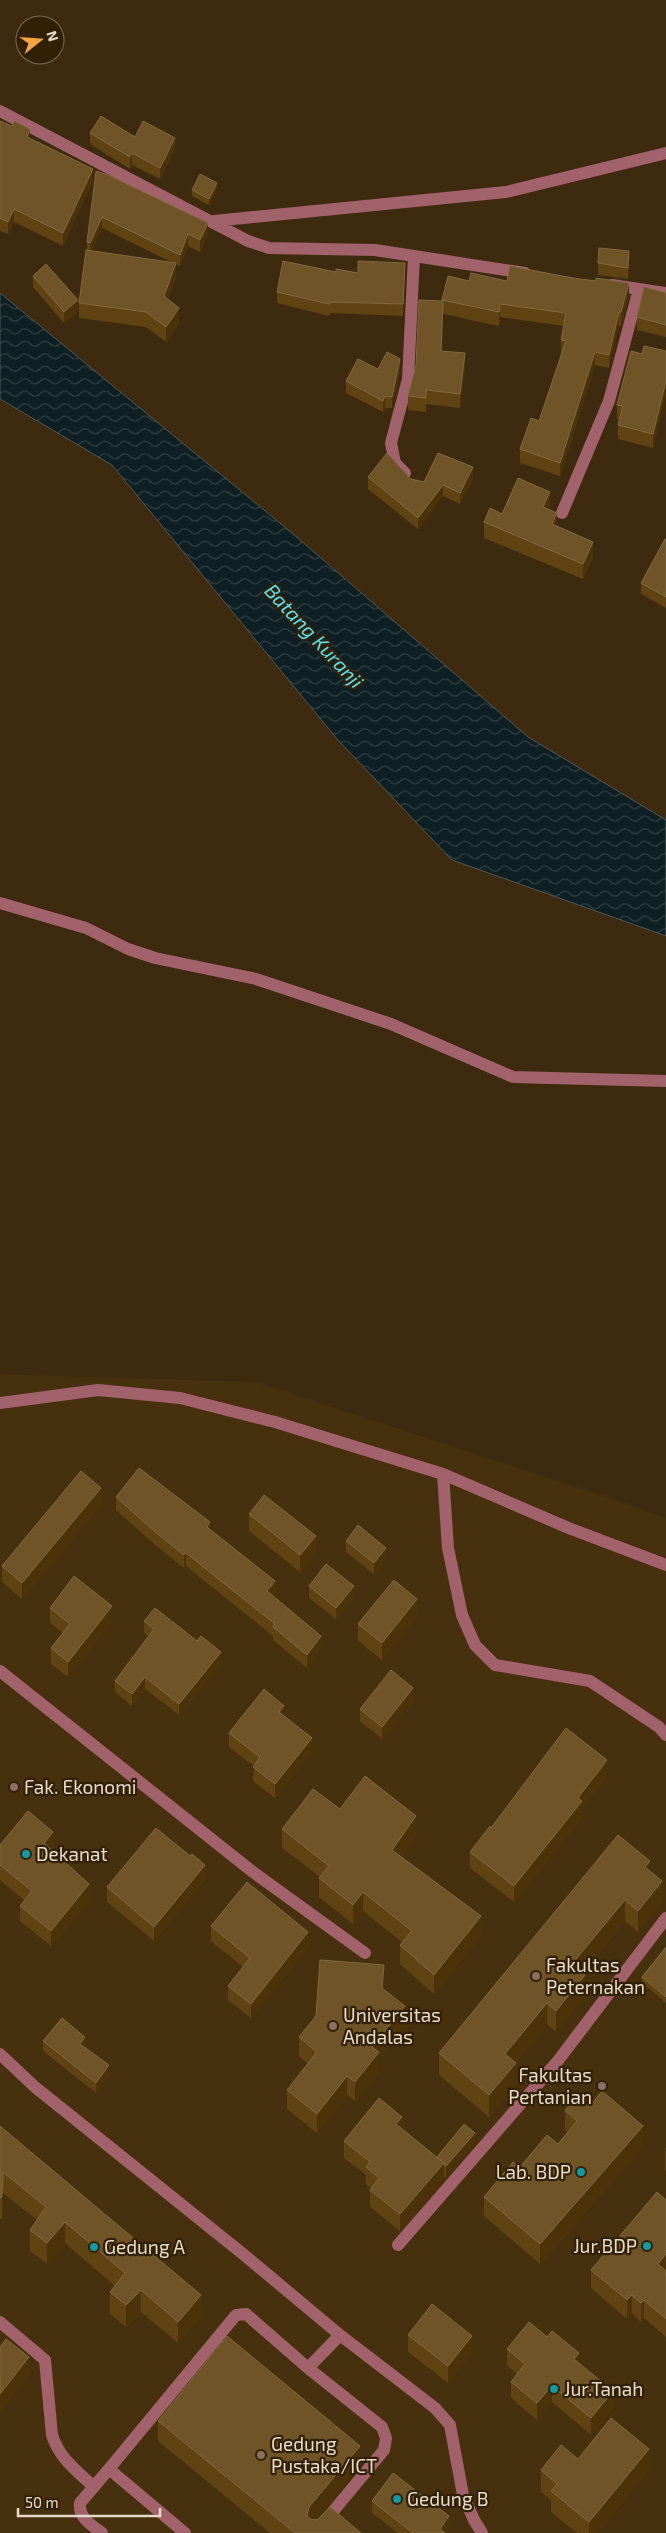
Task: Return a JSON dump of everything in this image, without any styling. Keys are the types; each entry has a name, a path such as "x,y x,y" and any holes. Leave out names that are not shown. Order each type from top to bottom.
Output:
{"street":[{"path":"0,111 248,240 269,248 375,250 533,274"},
{"path":"214,221 506,192 666,153"},
{"path":"412,480 395,463 390,443 408,379 414,256"},
{"path":"600,284 666,293"},
{"path":"562,513 609,401 639,289"},
{"path":"0,903 86,928 137,952 256,978 391,1024 513,1077 666,1081"},
{"path":"0,1403 98,1390 180,1398 274,1422 443,1474 571,1529 666,1564"},
{"path":"443,1474 448,1548 462,1615 475,1645 495,1665 590,1681 659,1727 666,1735"},
{"path":"0,1671 253,1872 365,1953"},
{"path":"398,2245 557,2062 666,1918"},
{"path":"0,2054 35,2087 445,2419 452,2434 463,2495 482,2533"},
{"path":"102,2533 82,2517 79,2510 80,2503 236,2315 246,2314 308,2368 382,2427 386,2438 384,2450 315,2533"},
{"path":"0,2322 45,2360 52,2435 56,2447 62,2457 94,2487"},
{"path":"308,2368 340,2335"},
{"path":"109,2469 185,2533"}],"shaded area":[{"name":"Universitas Andalas","path":"0,1374 255,1382 617,1500 666,1518 666,2533 0,2533"}],"water":[{"name":"Batang Kuranji","path":"0,293 292,533 528,737 666,820 666,936 452,860 337,739 112,465 0,399"}],"building":[{"path":"101,116 135,137 143,121 175,138 160,168 132,153 130,157 90,133"},
{"path":"0,121 12,126 14,121 30,129 27,137 93,169 63,233 14,209 8,222 0,218"},
{"path":"96,171 208,223 200,240 188,234 180,255 102,217 90,243 87,242"},
{"path":"200,174 217,183 209,199 192,190"},
{"path":"599,248 629,251 628,268 598,263"},
{"path":"86,250 176,263 164,296 179,308 166,327 146,312 79,303"},
{"path":"283,261 336,272 336,269 358,273 358,261 405,263 403,304 330,302 329,304 277,292"},
{"path":"46,264 78,300 64,312 33,276"},
{"path":"510,266 573,278 596,281 596,278 629,283 621,312 619,312 609,355 595,352 560,463 520,449 531,418 539,421 566,341 561,340 566,313 500,304 499,312 442,300 448,276 469,281 471,273 507,281"},
{"path":"644,287 666,293 666,325 637,317"},
{"path":"419,300 443,301 441,351 465,353 460,394 426,390 426,398 408,396 416,365"},
{"path":"644,346 666,351 666,381 653,434 618,425 623,406 617,405 631,351 642,354"},
{"path":"387,352 400,359 392,397 385,396 383,401 346,381 358,359 378,369"},
{"path":"387,453 411,479 424,482 438,453 473,467 460,493 443,485 418,518 368,477"},
{"path":"518,478 550,492 543,507 557,513 552,524 593,542 583,564 484,522 490,508 502,514"},
{"path":"666,539 666,597 641,583"},
{"path":"139,1468 210,1522 207,1527 275,1581 267,1591 321,1636 307,1655 273,1627 275,1624 186,1553 184,1555 116,1497"},
{"path":"81,1471 101,1488 22,1583 2,1566"},
{"path":"264,1495 316,1536 300,1555 249,1514"},
{"path":"358,1525 386,1548 374,1563 346,1541"},
{"path":"326,1564 354,1586 336,1608 309,1586"},
{"path":"74,1576 112,1606 68,1662 51,1648 70,1624 50,1608"},
{"path":"394,1580 417,1599 382,1643 358,1624"},
{"path":"155,1608 197,1641 201,1636 221,1652 179,1704 145,1677 132,1694 115,1681 154,1629 144,1621"},
{"path":"391,1670 413,1688 382,1727 360,1709"},
{"path":"264,1689 284,1706 279,1712 312,1738 275,1784 253,1767 260,1757 229,1733"},
{"path":"566,1728 607,1760 578,1798 582,1801 514,1886 470,1852 490,1826 491,1828"},
{"path":"365,1776 416,1816 392,1850 481,1916 434,1975 400,1945 412,1931 363,1892 353,1905 319,1878 329,1866 282,1829 313,1789 340,1809"},
{"path":"28,1811 53,1832 44,1843 89,1884 51,1931 20,1906 32,1891 0,1865 0,1845"},
{"path":"156,1828 190,1856 192,1854 205,1865 154,1927 107,1887"},
{"path":"618,1835 650,1861 645,1867 662,1881 638,1911 625,1900 572,1964 585,1975 556,2011 547,2003 505,2054 516,2063 489,2095 439,2053"},
{"path":"247,1882 308,1932 251,2004 228,1986 250,1958 211,1926"},
{"path":"666,1947 666,1997 642,1977"},
{"path":"320,1960 384,1965 382,1988 405,2006 372,2047 379,2052 355,2082 347,2076 317,2114 287,2090 317,2052 299,2037 316,2016"},
{"path":"62,2018 85,2037 80,2044 109,2065 96,2083 43,2041"},
{"path":"602,2091 643,2126 540,2244 484,2197 513,2162 520,2167 547,2135 558,2144 577,2121 565,2110 577,2096 589,2107"},
{"path":"379,2098 402,2117 396,2124 444,2163 400,2214 370,2190 379,2178 366,2167 370,2162 344,2141"},
{"path":"464,2124 475,2133 446,2166 437,2157"},
{"path":"0,2126 201,2295 178,2322 141,2290 126,2305 110,2292 125,2273 65,2222 47,2243 30,2230 46,2207 3,2172 2,2197 0,2198"},
{"name":"Jur.BDP","path":"657,2192 666,2200 666,2254 658,2264 666,2271 666,2319 644,2300 641,2303 632,2295 627,2300 591,2270"},
{"path":"432,2304 472,2336 448,2366 408,2335"},
{"name":"Jur.Tanah","path":"529,2322 547,2337 552,2331 579,2353 574,2359 613,2391 591,2418 552,2386 537,2403 511,2382 525,2364 507,2349"},
{"name":"Gedung Pustaka/ICT","path":"227,2336 360,2446 309,2507 307,2515 310,2519 317,2520 330,2507 361,2533 295,2533 158,2421"},
{"path":"6,2339 29,2357 0,2394 0,2347"},
{"path":"611,2418 649,2449 589,2522 551,2491 557,2484 541,2470 561,2445 578,2459"},
{"name":"Gedung B","path":"393,2473 449,2516 440,2529 445,2533 413,2533 372,2501"}],"place":[{"name":"Fak. Ekonomi","path":"14,1787"},
{"name":"Dekanat","path":"26,1854"},
{"name":"Fakultas Peternakan","path":"536,1976"},
{"name":"Universitas Andalas","path":"333,2026"},
{"name":"Fakultas Pertanian","path":"602,2086"},
{"name":"Lab. BDP","path":"581,2172"},
{"name":"Jur.BDP","path":"647,2246"},
{"name":"Gedung A","path":"94,2247"},
{"name":"Jur.Tanah","path":"554,2389"},
{"name":"Gedung Pustaka/ICT","path":"261,2455"},
{"name":"Gedung B","path":"397,2499"}]}
